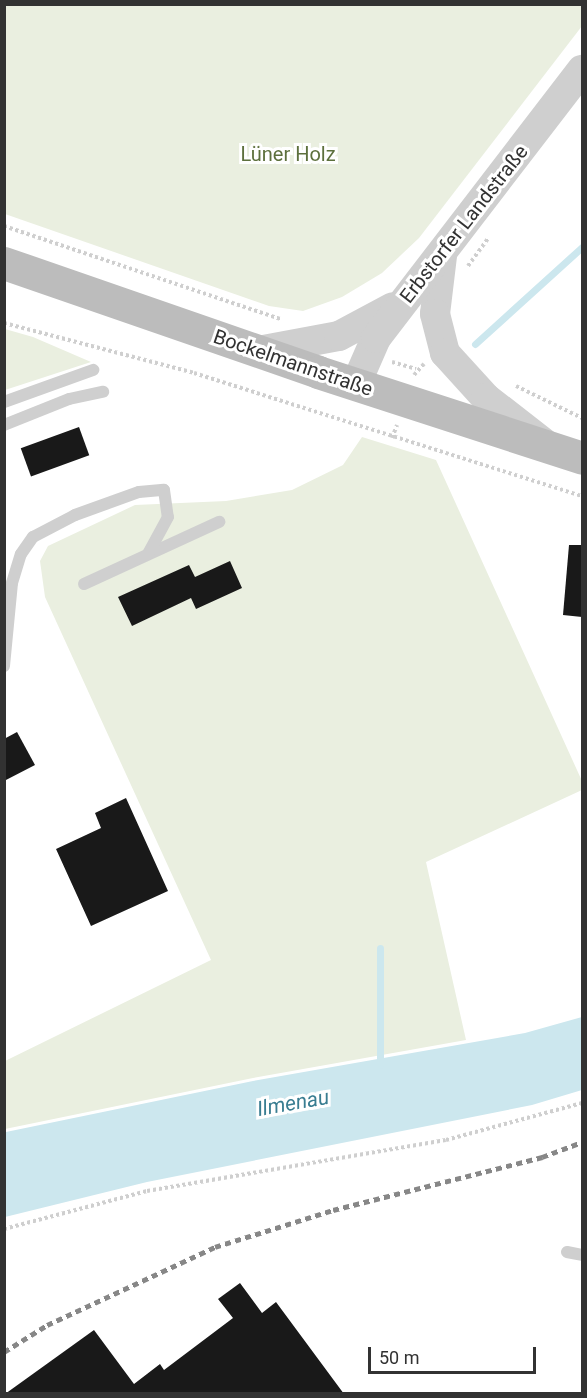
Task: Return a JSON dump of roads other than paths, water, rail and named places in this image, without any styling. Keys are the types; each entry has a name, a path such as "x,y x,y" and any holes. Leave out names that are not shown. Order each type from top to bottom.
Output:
{"main road":[{"name":"Bockelmannstraße","path":"4,263 258,351 582,458"}],"street":[{"name":"Erbstorfer Landstraße","path":"356,384 376,338 582,70"},
{"path":"443,252 435,314 445,353 486,398 546,445"},
{"path":"258,351 339,336 405,300"}],"lane":[{"path":"4,402 93,370"},
{"path":"4,424 69,399 103,392"},
{"path":"4,666 8,581 21,554 33,537 75,514 139,492 164,490 168,517 148,554"},
{"path":"84,584 219,522"},
{"path":"567,1252 582,1255"}],"water":[{"name":"Ilmenau","path":"582,1017 582,1090 532,1105 147,1182 5,1217 6,1132 253,1081 525,1033"}],"waterway":[{"path":"475,344 582,247"},
{"path":"380,948 380,1065"}],"railway":[{"path":"4,1352 47,1325 215,1247 333,1210 542,1157 582,1142"}],"park label":[{"name":"Lüner Holz","path":"288,154"}]}
